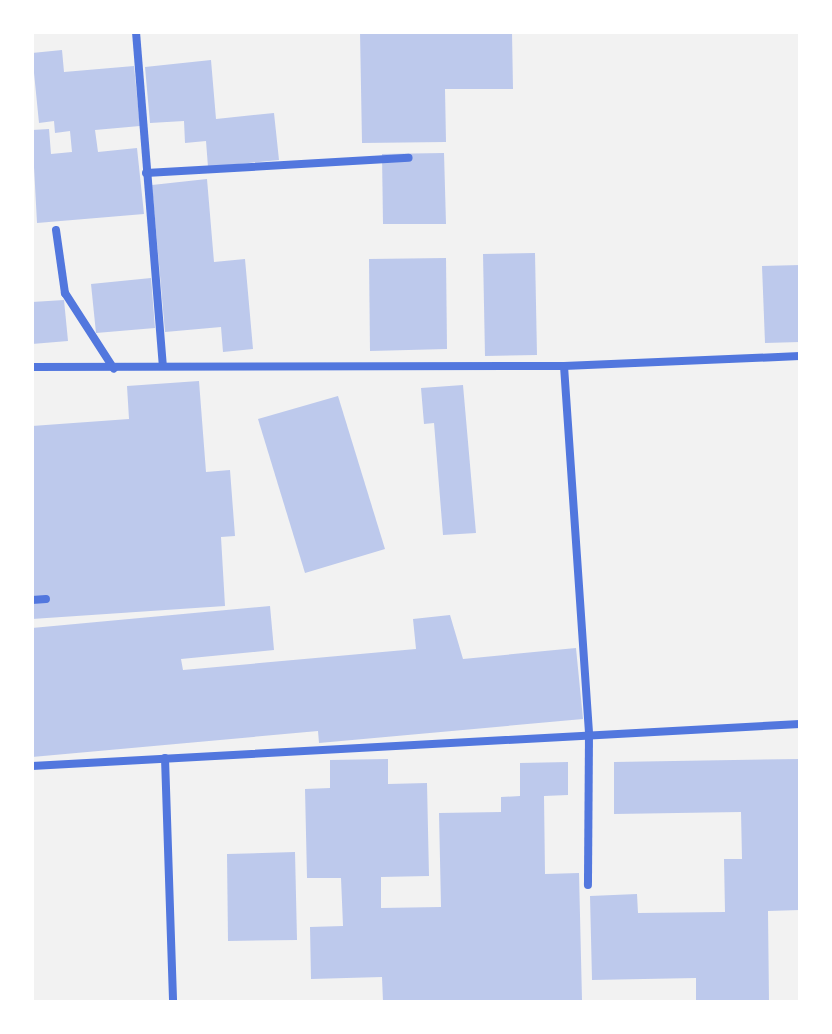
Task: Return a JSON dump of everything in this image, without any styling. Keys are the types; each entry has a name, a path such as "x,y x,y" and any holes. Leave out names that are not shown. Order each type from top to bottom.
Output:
{"street":[{"path":"136,32 163,366"},
{"path":"146,173 409,158"},
{"path":"56,230 65,293 114,369"},
{"path":"32,367 564,366 800,356"},
{"path":"564,366 589,735 588,885"},
{"path":"32,600 46,599"},
{"path":"32,766 800,724"},
{"path":"165,758 173,1002"}],"building":[{"path":"360,32 512,32 513,89 445,89 446,142 362,143"},
{"path":"62,50 64,72 134,66 140,126 95,130 98,152 137,148 144,214 37,223 32,130 49,129 51,154 72,152 70,131 55,133 54,121 39,123 32,53"},
{"path":"211,60 216,119 274,113 279,160 208,167 206,141 185,143 184,121 150,123 145,67"},
{"path":"444,153 446,224 383,224 382,154"},
{"path":"207,179 214,262 245,259 253,349 223,352 221,327 165,332 152,185"},
{"path":"535,253 537,355 485,356 483,254"},
{"path":"446,258 447,349 370,351 369,259"},
{"path":"800,265 800,342 765,343 762,266"},
{"path":"151,278 155,328 96,333 91,284"},
{"path":"64,300 68,341 32,344 32,302"},
{"path":"199,381 206,472 230,470 235,536 221,537 225,606 32,619 32,426 129,419 127,386"},
{"path":"463,385 476,533 443,535 434,423 424,424 421,388"},
{"path":"338,396 385,549 305,573 258,419"},
{"path":"270,606 274,650 181,659 183,670 416,649 413,619 450,615 463,659 576,648 583,719 319,743 318,731 32,757 32,628"},
{"path":"388,759 388,784 427,783 429,876 381,877 381,908 441,907 439,813 501,812 501,797 520,796 520,763 568,762 568,795 544,796 545,874 579,873 582,1000 383,1002 382,977 311,979 310,927 343,926 341,878 307,878 305,789 330,788 330,760"},
{"path":"800,759 800,910 768,911 769,1002 696,1002 696,978 592,980 590,896 637,894 638,913 725,912 724,859 742,859 741,812 614,814 614,762"},
{"path":"295,852 297,940 228,941 227,854"}]}
